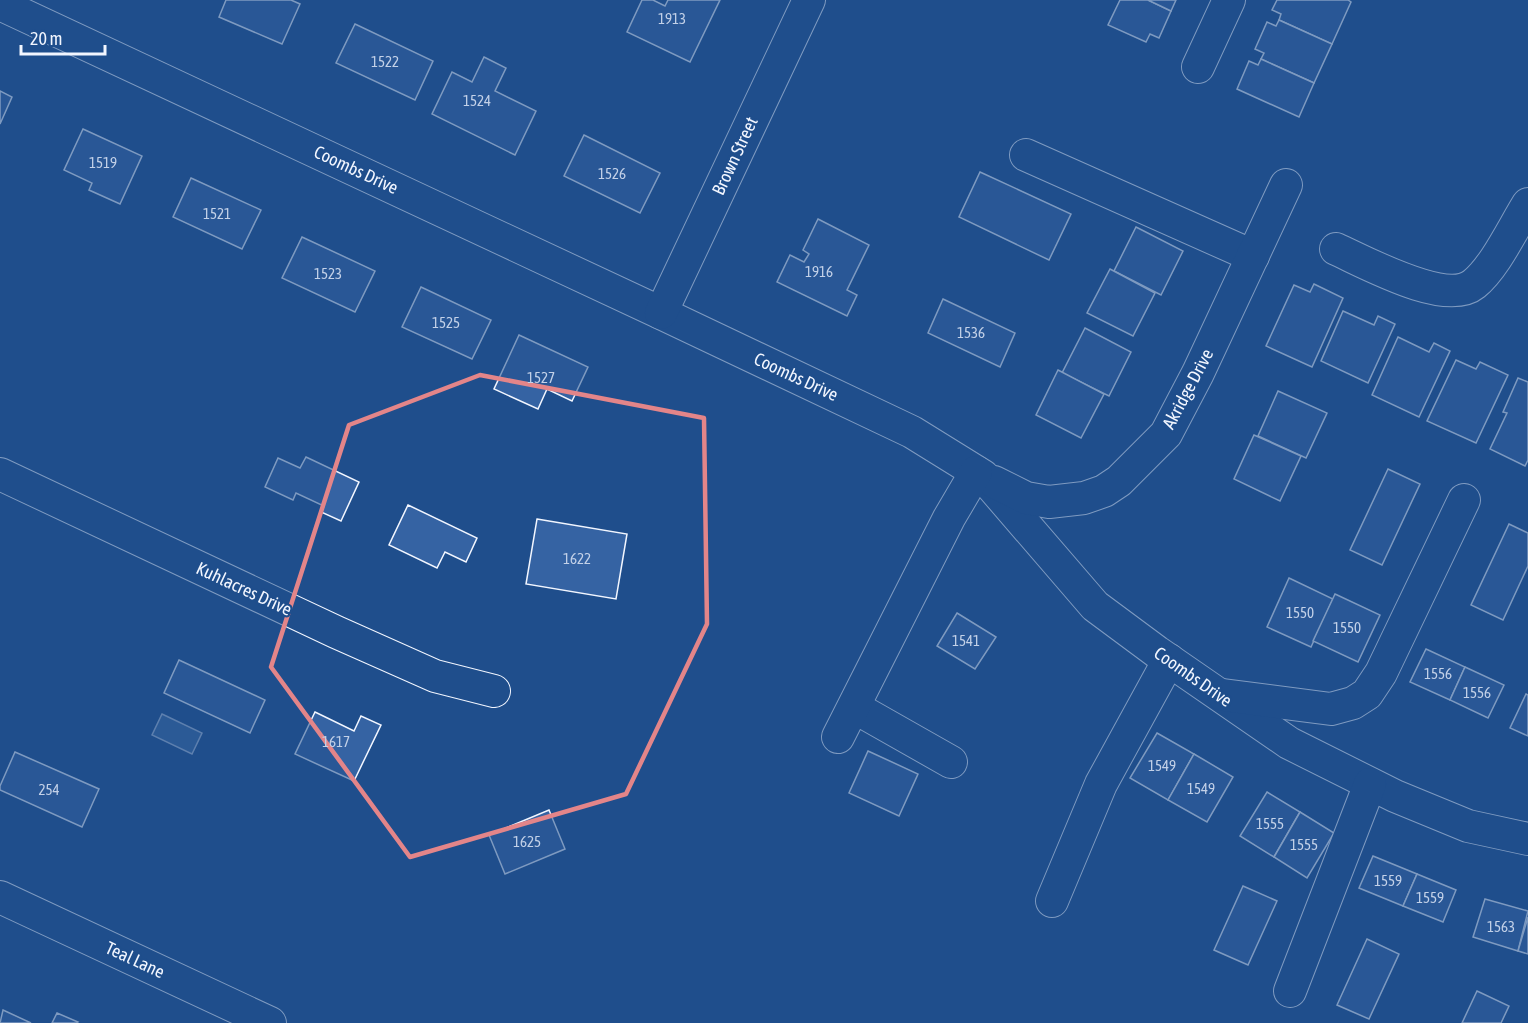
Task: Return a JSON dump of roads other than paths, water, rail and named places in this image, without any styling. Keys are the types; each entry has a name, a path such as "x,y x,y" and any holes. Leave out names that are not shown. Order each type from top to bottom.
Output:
{"street":[{"name":"Brown Street","path":"661,313 808,0"},
{"path":"1198,67 1229,0"},
{"name":"Coombs Drive","path":"0,4 912,432 979,474 1095,606 1217,694 1289,742 1395,796 1468,826 1528,839"},
{"path":"1026,155 1253,256"},
{"name":"Akridge Drive","path":"979,474 1026,498 1049,502 1084,498 1104,491 1119,481 1166,434 1198,373 1286,185"},
{"path":"1336,249 1419,286 1438,290 1463,289 1472,286 1486,272 1528,204"},
{"name":"Kuhlacres Drive","path":"0,474 336,633 435,676 494,691"},
{"path":"838,737 949,518 979,474"},
{"path":"1217,694 1331,709 1353,703 1367,694 1381,673 1464,500"},
{"path":"1052,901 1101,784 1169,660"},
{"path":"854,707 951,762"},
{"path":"1290,991 1370,784"},
{"name":"Teal Lane","path":"0,897 270,1023"}],"water":[{"path":"162,714 202,733 192,754 152,735"}]}
